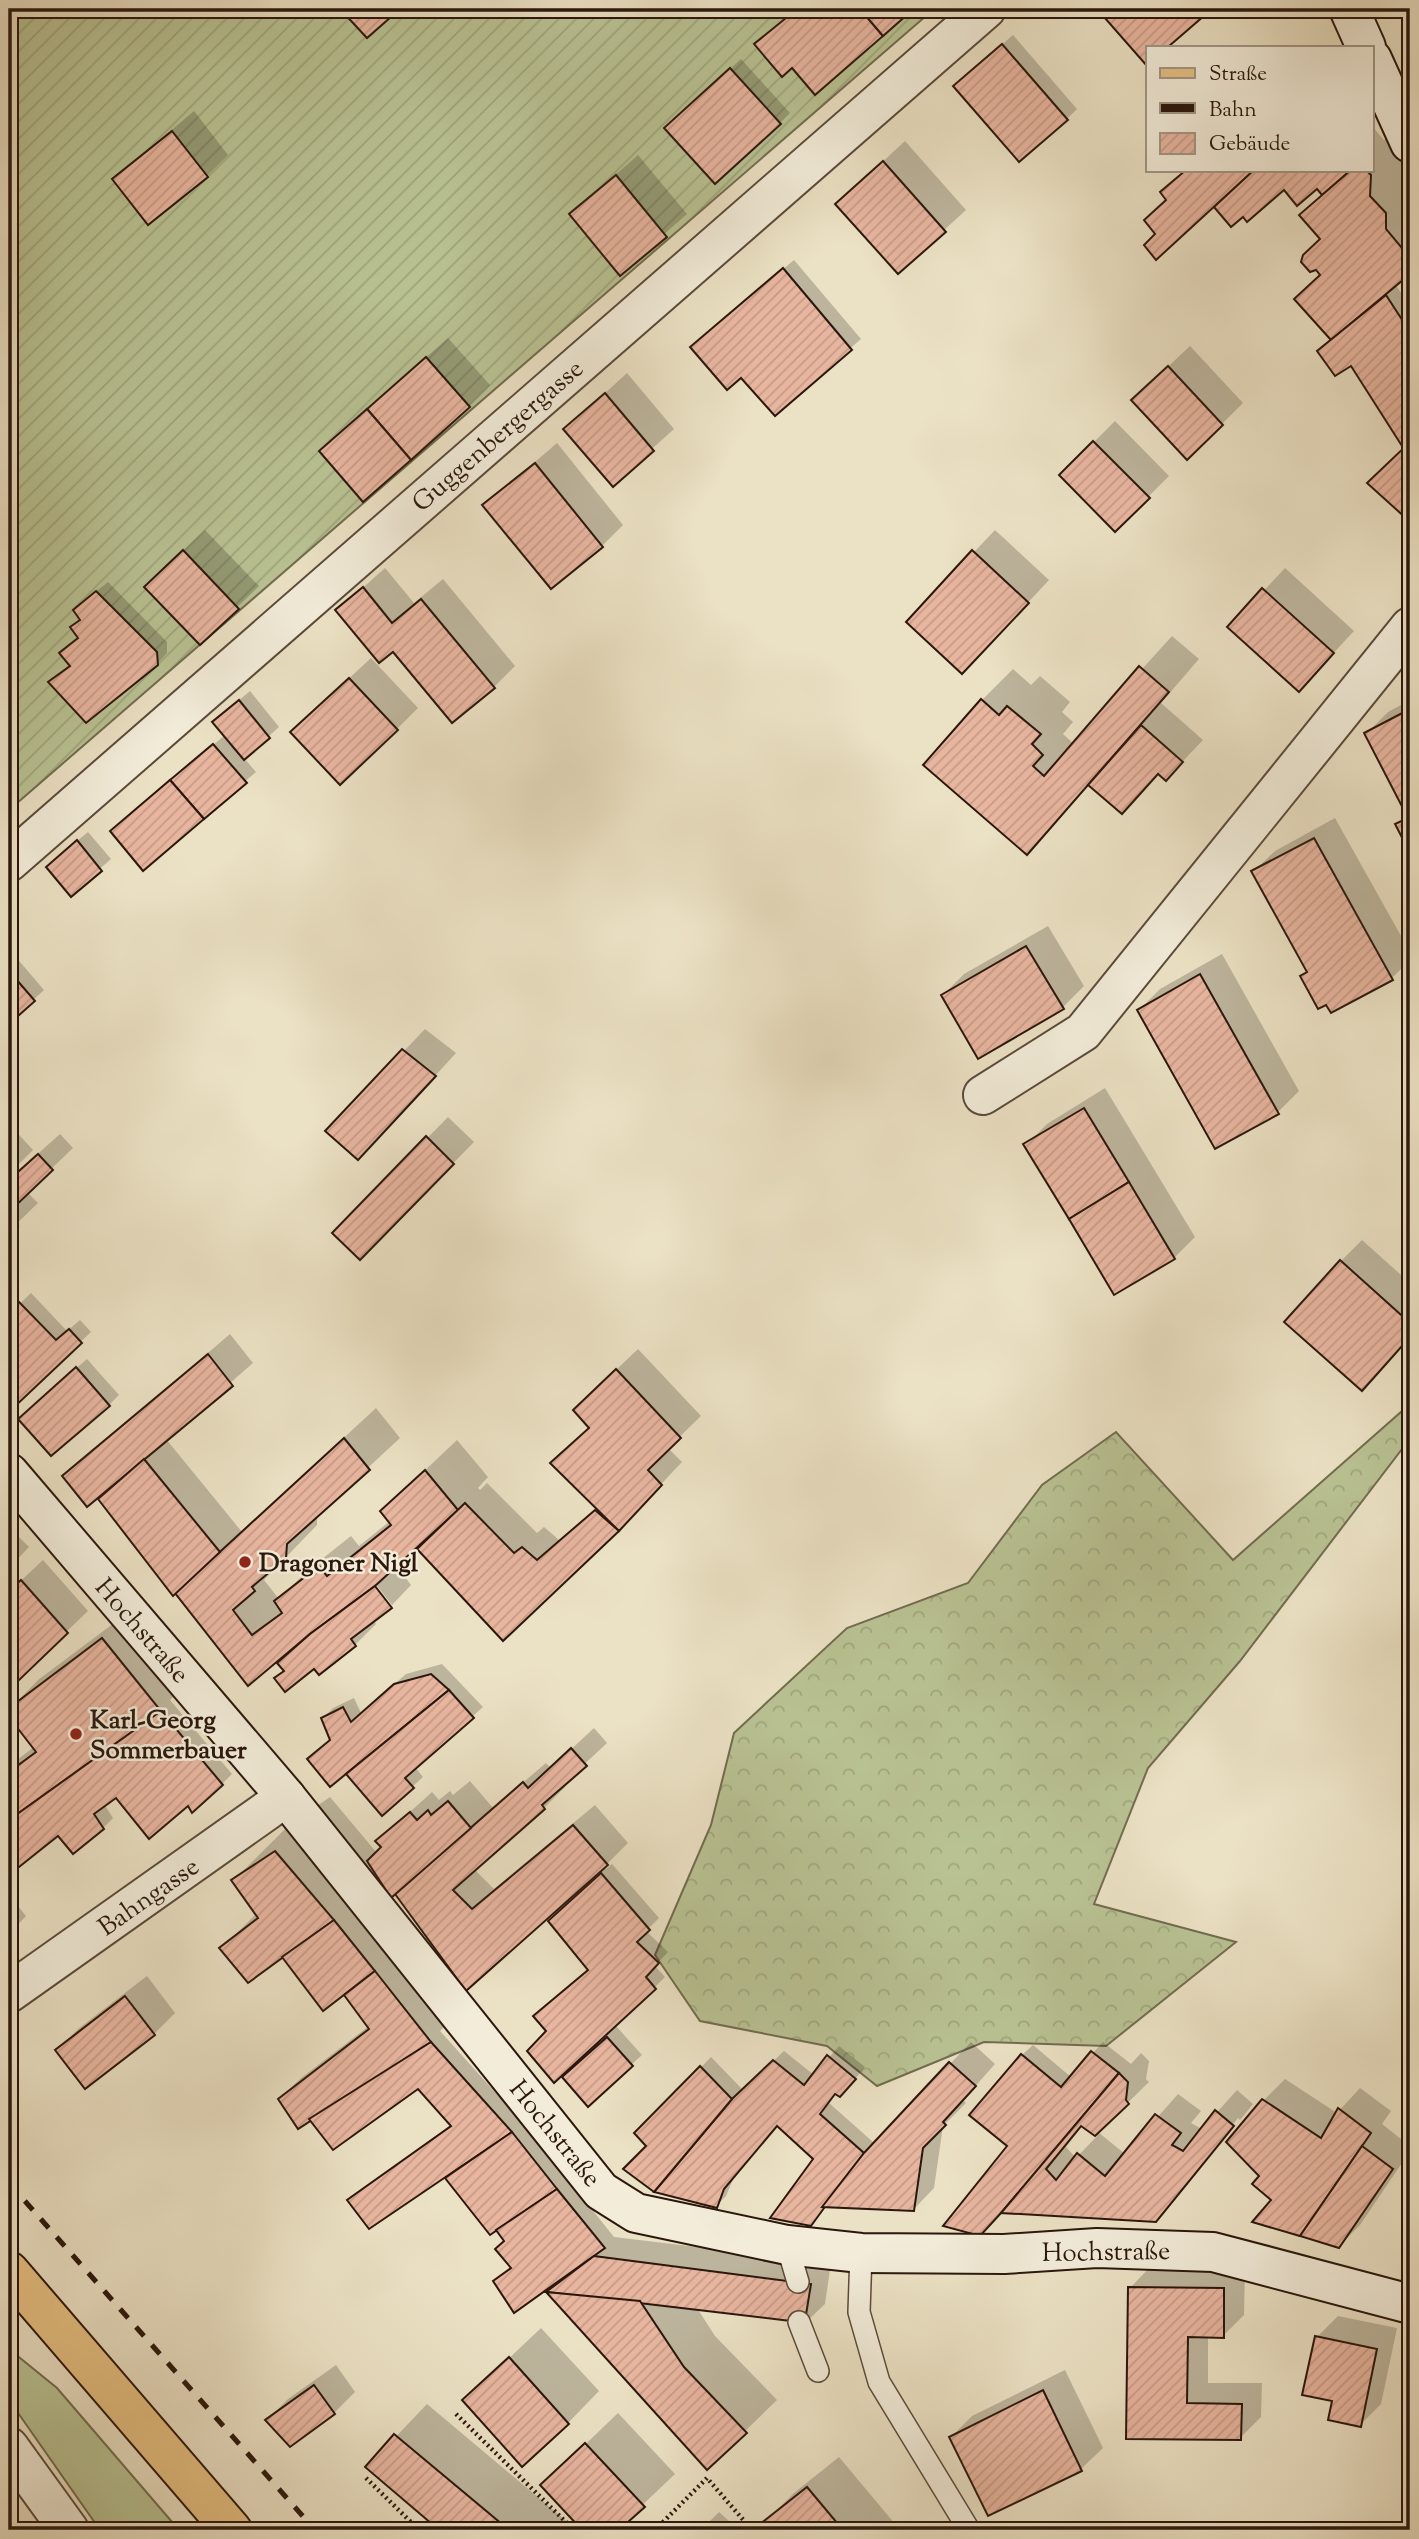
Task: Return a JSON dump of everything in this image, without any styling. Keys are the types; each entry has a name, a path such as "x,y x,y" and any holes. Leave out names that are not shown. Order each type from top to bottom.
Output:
{"main road":[{"path":"9,2271 232,2530"}],"street":[{"name":"Guggenbergergasse","path":"9,862 986,9"},
{"path":"1349,9 1366,46"},
{"path":"1374,63 1410,144"},
{"path":"983,1095 1083,1032 1410,627"},
{"name":"Hochstraße","path":"9,1473 286,1797 601,2191 636,2213 787,2245 861,2253 1004,2254 1097,2248 1213,2252 1410,2304"},
{"name":"Bahngasse","path":"9,1993 286,1797"},
{"path":"9,2446 69,2530"}],"lane":[{"path":"787,2245 798,2282"},
{"path":"861,2253 859,2312 880,2382 969,2530"},
{"path":"799,2322 818,2371"}],"path":[{"path":"456,2414 574,2530"},
{"path":"366,2478 419,2530"},
{"path":"654,2530 707,2478 752,2530"}],"green space":[{"path":"9,9 934,9 9,810"},
{"path":"1410,1404 1410,1433 1402,1449 1240,1661 1148,1768 1094,1904 1236,1942 1106,2046 984,2042 877,2086 827,2046 700,2021 655,1955 711,1825 734,1733 847,1628 968,1583 1042,1485 1116,1432 1233,1560"},
{"path":"9,2349 57,2388 179,2530 100,2530 9,2400"}],"building":[{"path":"340,9 400,9 367,38"},
{"path":"797,9 860,9 883,36 815,95 792,68 782,77 754,44"},
{"path":"860,9 906,9 909,13 883,36"},
{"path":"1097,9 1212,9 1169,46 1146,46 1146,65"},
{"path":"1002,44 1068,120 1019,162 953,86"},
{"path":"730,68 781,124 715,184 664,128"},
{"path":"172,131 208,177 148,225 112,179"},
{"path":"883,161 946,232 898,274 835,204"},
{"path":"1184,172 1252,172 1156,260 1144,245 1155,234 1144,220 1166,200 1160,192"},
{"path":"1252,172 1349,172 1322,195 1317,189 1297,206 1284,190 1247,222 1243,217 1231,227 1214,207"},
{"path":"1349,172 1368,172 1371,175 1370,196 1386,213 1386,229 1402,248 1402,264 1410,274 1331,340 1294,299 1320,275 1316,270 1310,272 1301,262 1303,255 1320,239 1299,215"},
{"path":"616,175 667,237 620,276 569,214"},
{"path":"783,268 852,350 775,416 741,378 727,390 690,347"},
{"path":"1386,295 1410,332 1410,439 1402,446 1351,366 1335,376 1317,351"},
{"path":"426,357 470,407 411,460 367,409"},
{"path":"1168,366 1223,425 1187,460 1131,400"},
{"path":"605,393 654,451 613,487 563,429"},
{"path":"367,409 411,460 363,502 319,451"},
{"path":"1093,441 1150,498 1115,532 1059,475"},
{"path":"1410,442 1410,518 1408,520 1367,483"},
{"path":"535,463 603,547 551,589 482,505"},
{"path":"183,550 239,609 200,645 144,587"},
{"path":"972,550 1029,603 962,674 906,622"},
{"path":"363,587 392,623 421,599 495,688 452,723 393,652 379,663 335,610"},
{"path":"1262,588 1334,653 1299,692 1227,627"},
{"path":"96,591 157,652 158,665 86,723 48,682 70,666 59,653 78,638 70,627 80,620 73,610"},
{"path":"1139,666 1169,692 1027,855 923,765 981,699 999,715 1007,706 1041,734 1032,744 1043,755 1033,766 1044,776"},
{"path":"349,678 398,730 340,785 290,732"},
{"path":"239,700 270,738 244,760 212,722"},
{"path":"1410,709 1410,853 1395,824 1408,818 1364,733"},
{"path":"1141,725 1183,762 1166,781 1158,774 1122,814 1088,785"},
{"path":"213,744 247,783 204,819 170,780"},
{"path":"170,780 204,819 143,871 110,831"},
{"path":"1314,838 1393,980 1331,1013 1326,1005 1318,1009 1300,976 1307,972 1251,871"},
{"path":"77,840 102,871 71,897 46,867"},
{"path":"1026,946 1064,1009 978,1059 941,995"},
{"path":"9,971 35,1001 9,1024"},
{"path":"1200,974 1279,1114 1215,1149 1137,1010"},
{"path":"402,1049 436,1076 358,1160 325,1131"},
{"path":"1084,1108 1129,1182 1069,1219 1023,1144"},
{"path":"426,1136 454,1164 360,1260 332,1233"},
{"path":"38,1154 53,1170 9,1212 9,1180"},
{"path":"1129,1182 1175,1259 1114,1295 1069,1219"},
{"path":"9,1216 18,1226 9,1234"},
{"path":"1340,1260 1410,1323 1410,1337 1362,1391 1284,1322"},
{"path":"19,1302 56,1340 69,1329 82,1343 10,1411 9,1312"},
{"path":"208,1354 233,1386 87,1507 62,1476"},
{"path":"76,1367 110,1406 51,1456 18,1419"},
{"path":"616,1369 681,1438 648,1470 662,1485 619,1531 550,1463 589,1428 573,1410"},
{"name":"Dragoner Nigl","path":"344,1438 370,1470 287,1544 286,1558 252,1587 255,1591 233,1610 252,1635 282,1613 274,1601 319,1566 327,1576 391,1525 380,1511 425,1470 458,1510 375,1586 310,1634 248,1686 175,1593"},
{"path":"144,1459 220,1552 173,1596 98,1499"},
{"path":"465,1503 514,1553 522,1547 537,1560 595,1510 619,1531 503,1641 417,1549"},
{"path":"21,1580 68,1633 16,1683 9,1681 9,1591"},
{"path":"375,1586 392,1608 351,1639 356,1646 319,1675 314,1669 285,1692 274,1678 284,1671 277,1663 310,1634"},
{"name":"Karl-Georg Sommerbauer","path":"102,1638 161,1711 9,1820 9,1772 36,1752 9,1717 9,1708"},
{"path":"431,1674 449,1690 330,1787 307,1759 330,1740 321,1718 343,1707 351,1722 394,1684"},
{"path":"449,1690 474,1718 405,1778 414,1788 382,1816 346,1774"},
{"path":"161,1711 223,1785 192,1813 188,1806 149,1839 116,1798 94,1814 104,1829 73,1854 58,1836 9,1875 9,1820"},
{"path":"571,1748 587,1766 542,1805 545,1809 453,1890 472,1909 573,1825 608,1865 466,1991 395,1894 523,1782 528,1788"},
{"path":"448,1801 471,1828 391,1898 367,1861 381,1847 375,1841 410,1812 417,1820 428,1810 431,1815"},
{"path":"275,1851 334,1920 248,1983 219,1948 258,1918 231,1880"},
{"path":"601,1873 650,1930 637,1942 659,1963 646,1977 656,1989 554,2083 527,2051 546,2031 533,2016 588,1970 548,1921"},
{"path":"334,1920 375,1971 323,2011 282,1957"},
{"path":"375,1971 431,2042 298,2129 278,2099 369,2029 344,1995"},
{"path":"125,1996 155,2035 85,2089 55,2050"},
{"path":"607,2037 633,2066 588,2107 562,2077"},
{"path":"431,2042 512,2132 369,2229 347,2200 451,2126 418,2089 333,2150 309,2119"},
{"path":"1091,2051 1119,2073 1001,2213 980,2236 943,2226 1007,2146 969,2115 1021,2054 1061,2087"},
{"path":"827,2055 856,2079 840,2097 835,2094 820,2114 864,2153 811,2226 770,2218 813,2159 777,2126 724,2189 717,2208 654,2192 732,2099 773,2060 804,2085"},
{"path":"949,2062 976,2086 943,2122 946,2125 923,2148 914,2211 822,2207 864,2153"},
{"path":"700,2066 732,2099 654,2192 623,2169 646,2146 634,2133"},
{"path":"1119,2073 1128,2082 1126,2100 1129,2104 1095,2136 1081,2126 1046,2169 1056,2180 1077,2153 1105,2176 1155,2114 1181,2133 1172,2145 1183,2151 1215,2110 1234,2126 1156,2222 1001,2213"},
{"path":"1262,2099 1321,2138 1338,2108 1371,2133 1300,2236 1252,2222 1271,2200 1252,2184 1259,2176 1226,2142"},
{"path":"512,2132 557,2189 490,2235 445,2178"},
{"path":"1362,2146 1393,2169 1339,2248 1300,2236"},
{"path":"557,2189 605,2248 514,2313 493,2281 511,2268 495,2249 504,2241 496,2230"},
{"path":"594,2256 811,2284 804,2327 799,2322 546,2292"},
{"path":"1128,2287 1224,2288 1224,2338 1188,2337 1187,2403 1242,2404 1241,2440 1126,2439"},
{"path":"546,2292 640,2301 684,2367 747,2433 707,2470"},
{"path":"1315,2336 1377,2349 1361,2427 1328,2420 1332,2401 1302,2395"},
{"path":"509,2357 569,2424 522,2467 462,2400"},
{"path":"314,2385 335,2414 290,2447 265,2420"},
{"path":"1043,2390 1082,2471 988,2516 949,2437"},
{"path":"394,2434 509,2530 439,2530 365,2467"},
{"path":"585,2443 645,2507 619,2530 582,2530 540,2485"},
{"path":"807,2487 843,2530 765,2530 760,2524"}],"railway":[{"path":"9,2183 315,2530"}],"place":[{"name":"Dragoner Nigl","path":"245,1562"},
{"name":"Karl-Georg Sommerbauer","path":"76,1734"}]}
